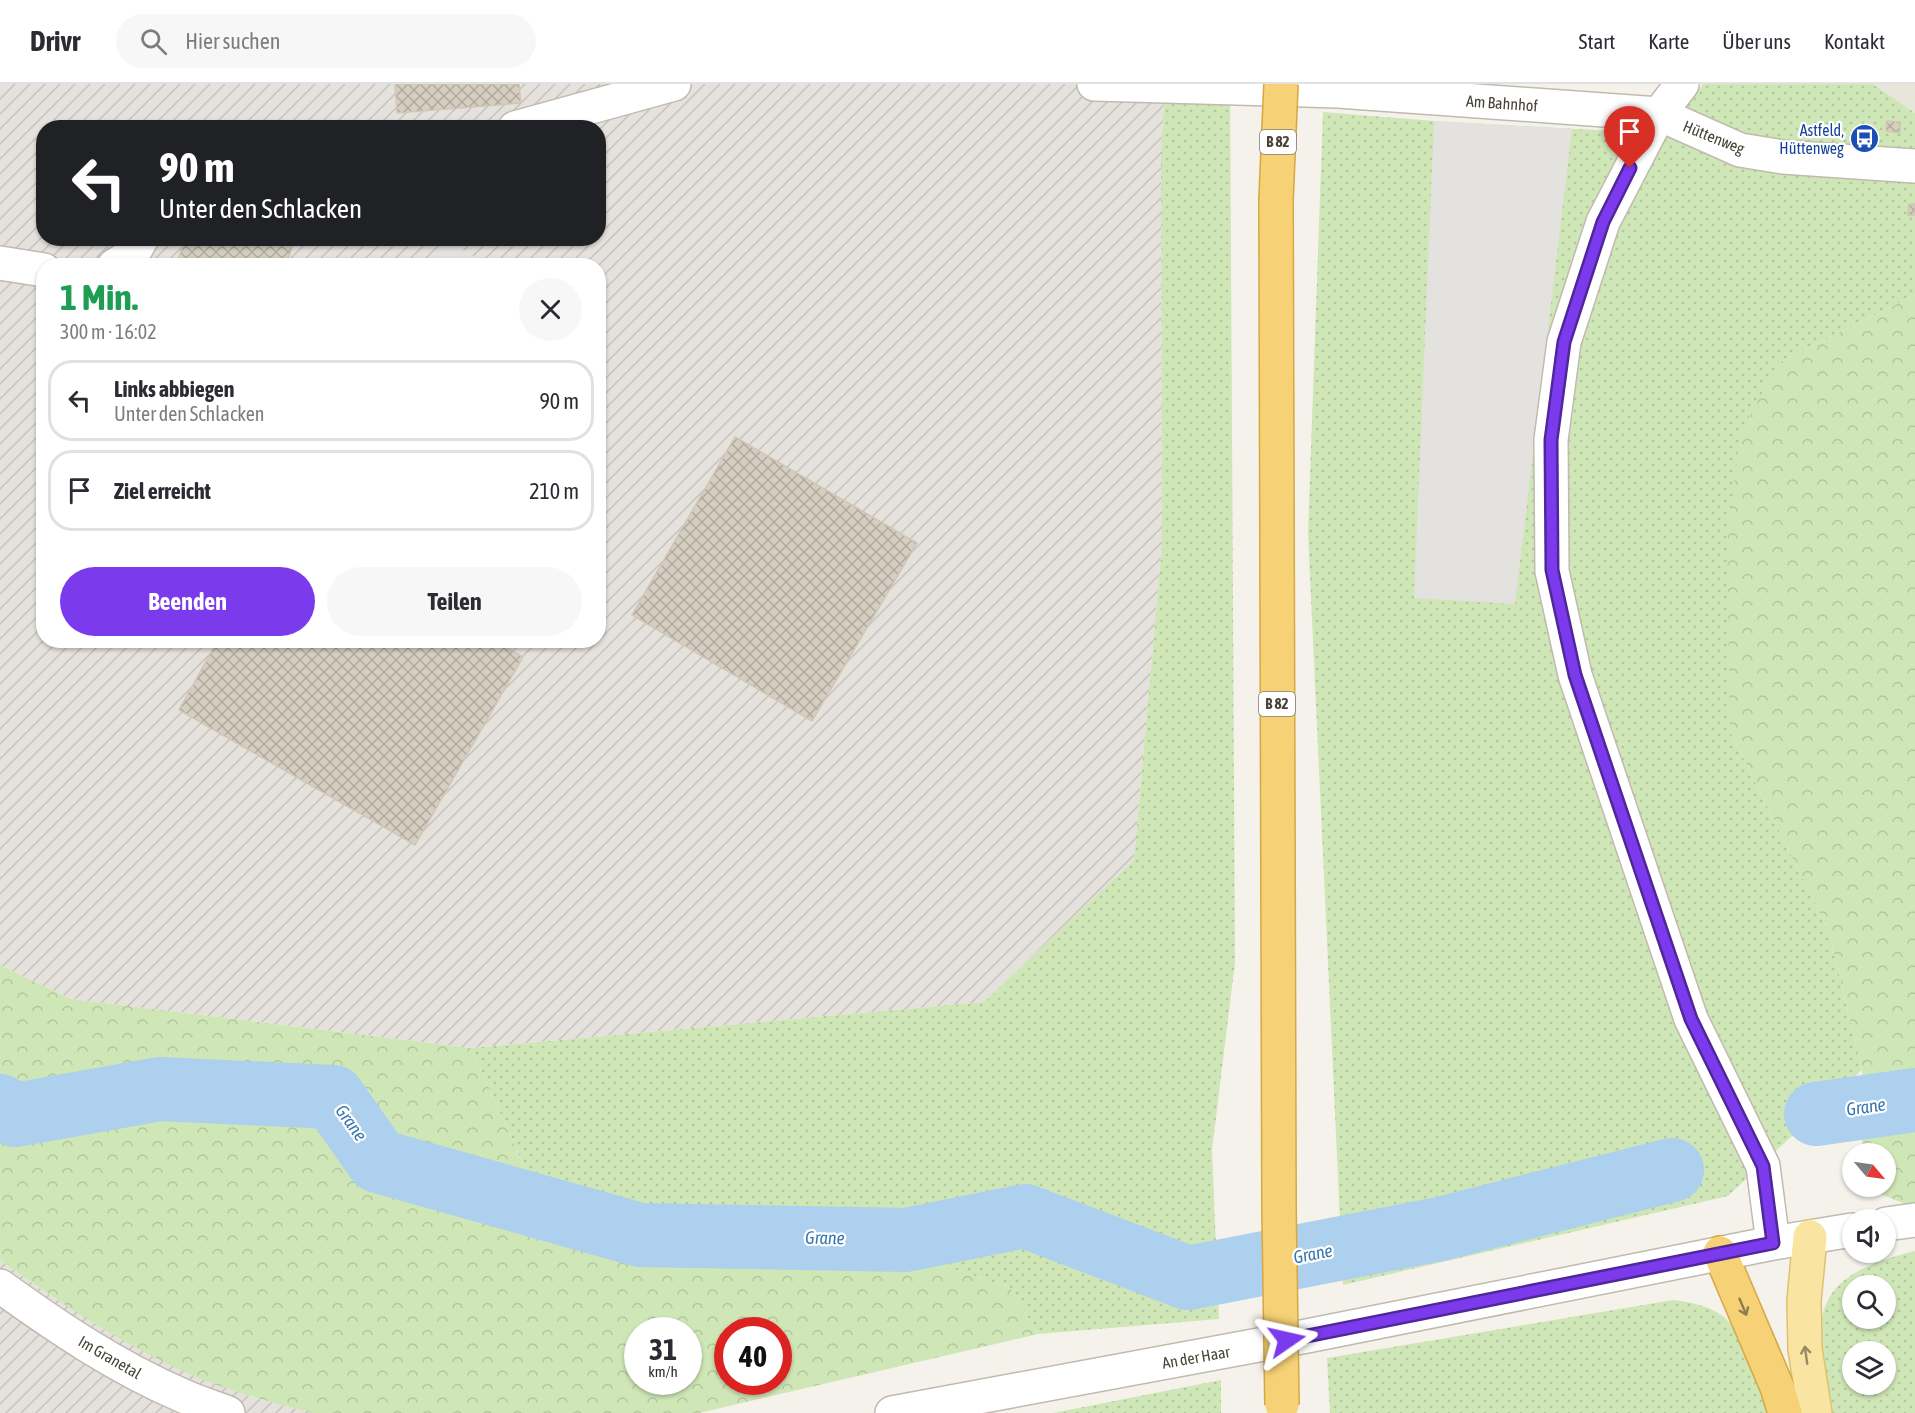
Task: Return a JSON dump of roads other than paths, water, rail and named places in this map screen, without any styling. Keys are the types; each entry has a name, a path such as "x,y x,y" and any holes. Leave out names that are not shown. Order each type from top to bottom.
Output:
{"highway":[{"name":"B 82","path":"1281,84 1276,200 1279,1209 1282,1409"},
{"path":"1720,1253 1777,1387 1785,1413"}],"main road":[{"path":"1810,1237 1804,1301 1805,1349 1815,1413"}],"street":[{"path":"544,120 674,84"},
{"name":"Am Bahnhof","path":"1094,84 1605,97 1659,114"},
{"path":"1682,84 1659,114 1603,222 1564,342 1551,440 1552,570 1575,675 1691,1019 1763,1166 1773,1243"},
{"name":"Hüttenweg","path":"1659,114 1740,150 1783,157 1915,166"},
{"path":"127,258 133,254 138,246"},
{"path":"0,263 36,269"},
{"path":"1896,1223 1915,1220"},
{"name":"An der Haar","path":"892,1413 1297,1338 1720,1253 1842,1232"},
{"name":"Im Granetal","path":"0,1287 125,1368 181,1395 228,1413"}],"waterway":[{"name":"Grane","path":"0,1106 15,1115 160,1089 333,1097 378,1161 640,1235 906,1240 1025,1216 1188,1278 1440,1229 1672,1170"},
{"name":"Grane","path":"1816,1114 1915,1100"}],"place":[{"name":"Astfeld, Hüttenweg","path":"1865,139"}]}
